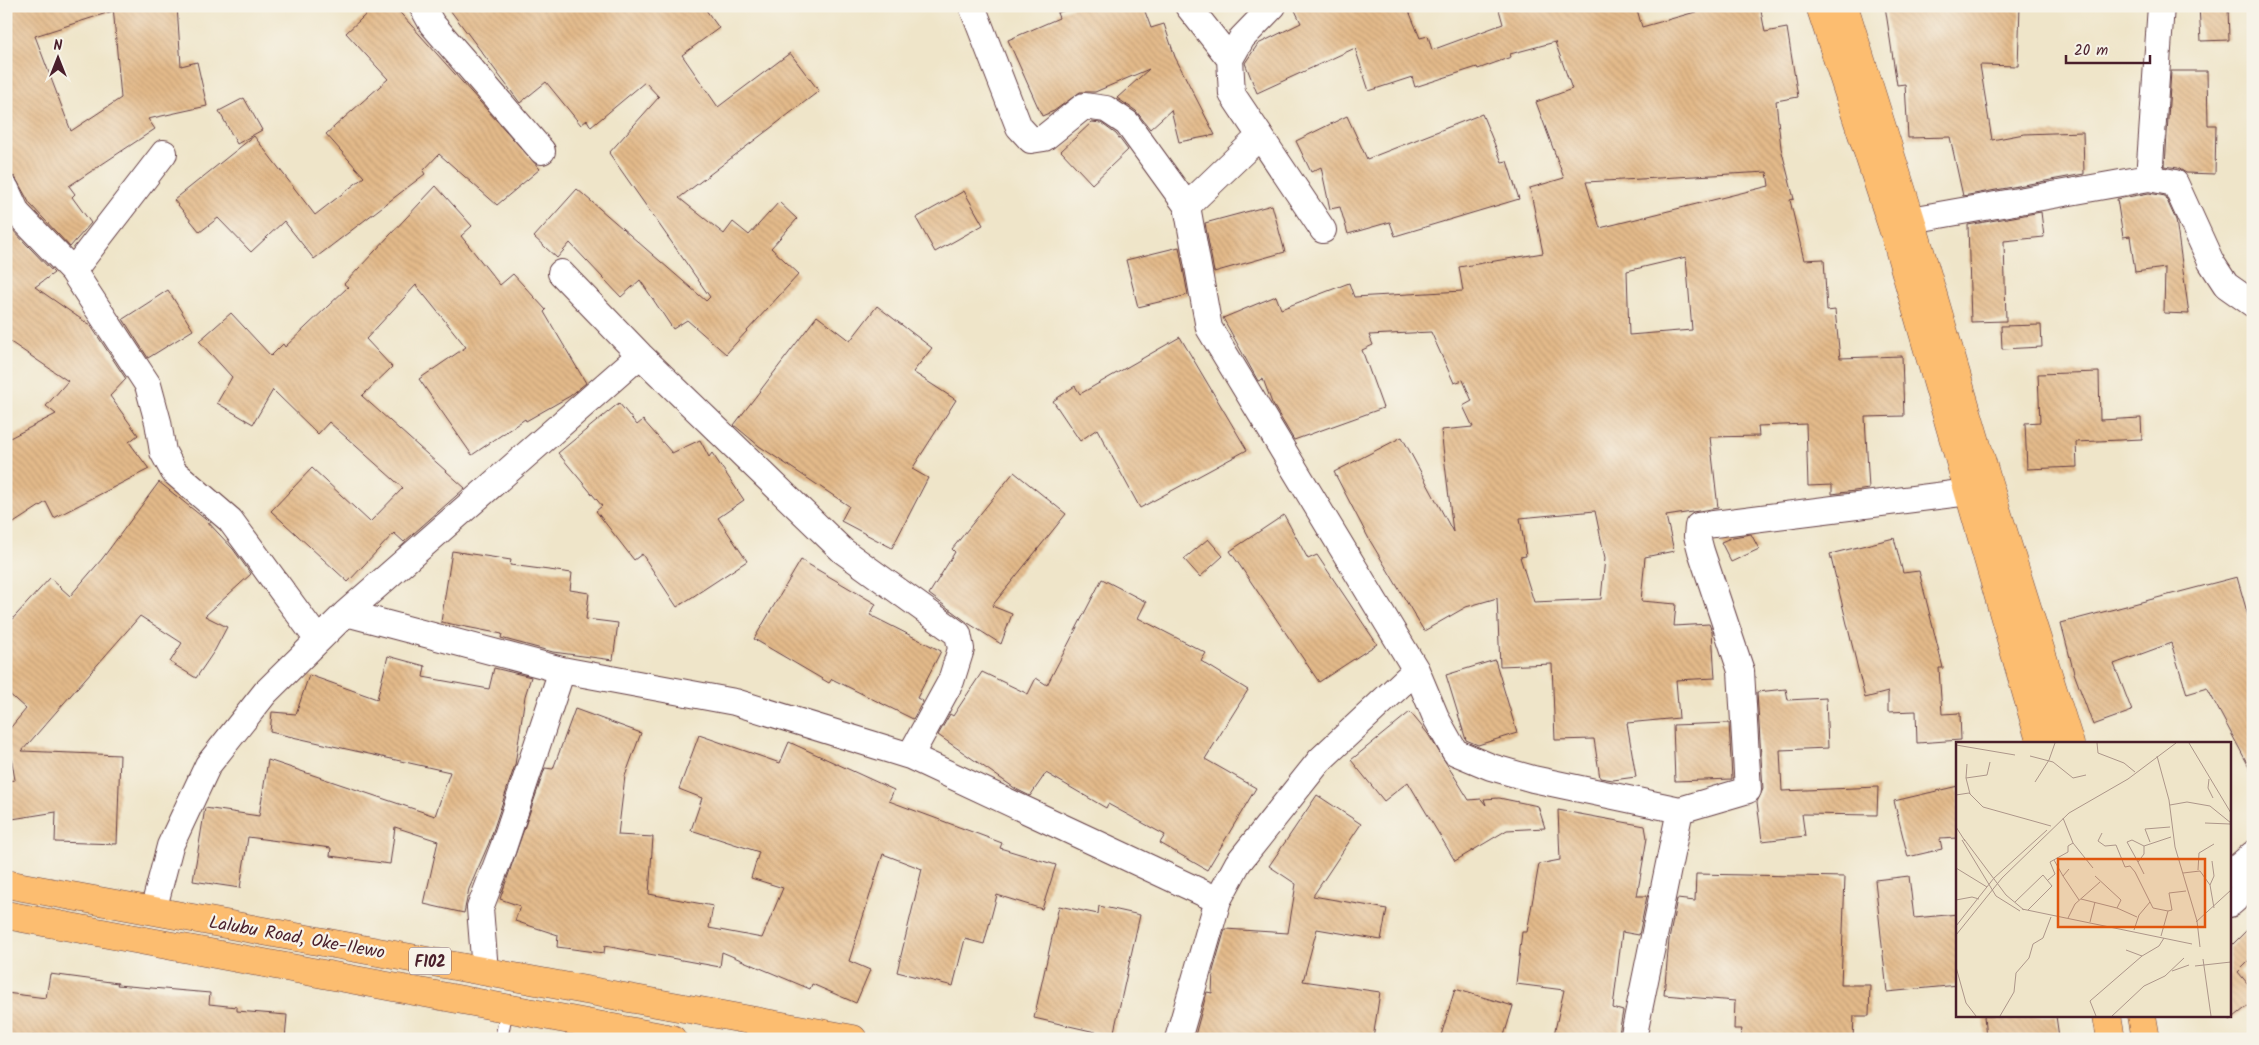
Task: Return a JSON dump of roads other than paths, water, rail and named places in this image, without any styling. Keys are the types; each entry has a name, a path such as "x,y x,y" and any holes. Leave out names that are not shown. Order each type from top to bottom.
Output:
{"main road":[{"path":"1820,6 1894,235 2040,742"},
{"path":"1844,6 1911,220 1988,484 2069,742"},
{"name":"Lalubu Road, Oke-Ilewo","path":"6,884 853,1039"},
{"name":"Lalubu Road, Oke-Ilewo","path":"6,915 672,1039"},
{"path":"2107,1018 2111,1039"},
{"path":"2142,1018 2146,1039"}],"street":[{"path":"422,6 432,24 542,151"},
{"path":"972,6 1019,127 1031,140 1044,138 1084,106 1106,108 1127,124 1186,206 1209,328 1416,670 1437,720 1455,752 1533,779 1680,810 1748,790 1741,671 1701,551 1697,536 1698,526 1969,492"},
{"path":"1188,6 1230,59"},
{"path":"1273,6 1242,38 1230,59 1232,94 1324,230"},
{"path":"2149,178 2161,6"},
{"path":"1186,206 1260,136"},
{"path":"73,271 164,153"},
{"path":"1911,220 2149,178 2175,183 2211,262 2226,285 2253,304"},
{"path":"6,189 17,214 73,271 148,385 158,422 163,452 174,472 230,520 318,640"},
{"path":"561,273 640,355 843,551 958,634 961,649 951,681 910,756"},
{"path":"153,911 170,846 208,765 265,693 346,613 640,355"},
{"path":"346,613 562,670 735,702 910,756 1218,900"},
{"path":"486,971 480,908 503,848 562,670"},
{"path":"1178,1039 1218,900 1238,863 1320,760 1416,670"},
{"path":"1632,1039 1680,810"},
{"path":"2232,872 2253,854"},
{"path":"2232,902 2253,884"}],"lane":[{"path":"500,1039 507,1009"}]}
